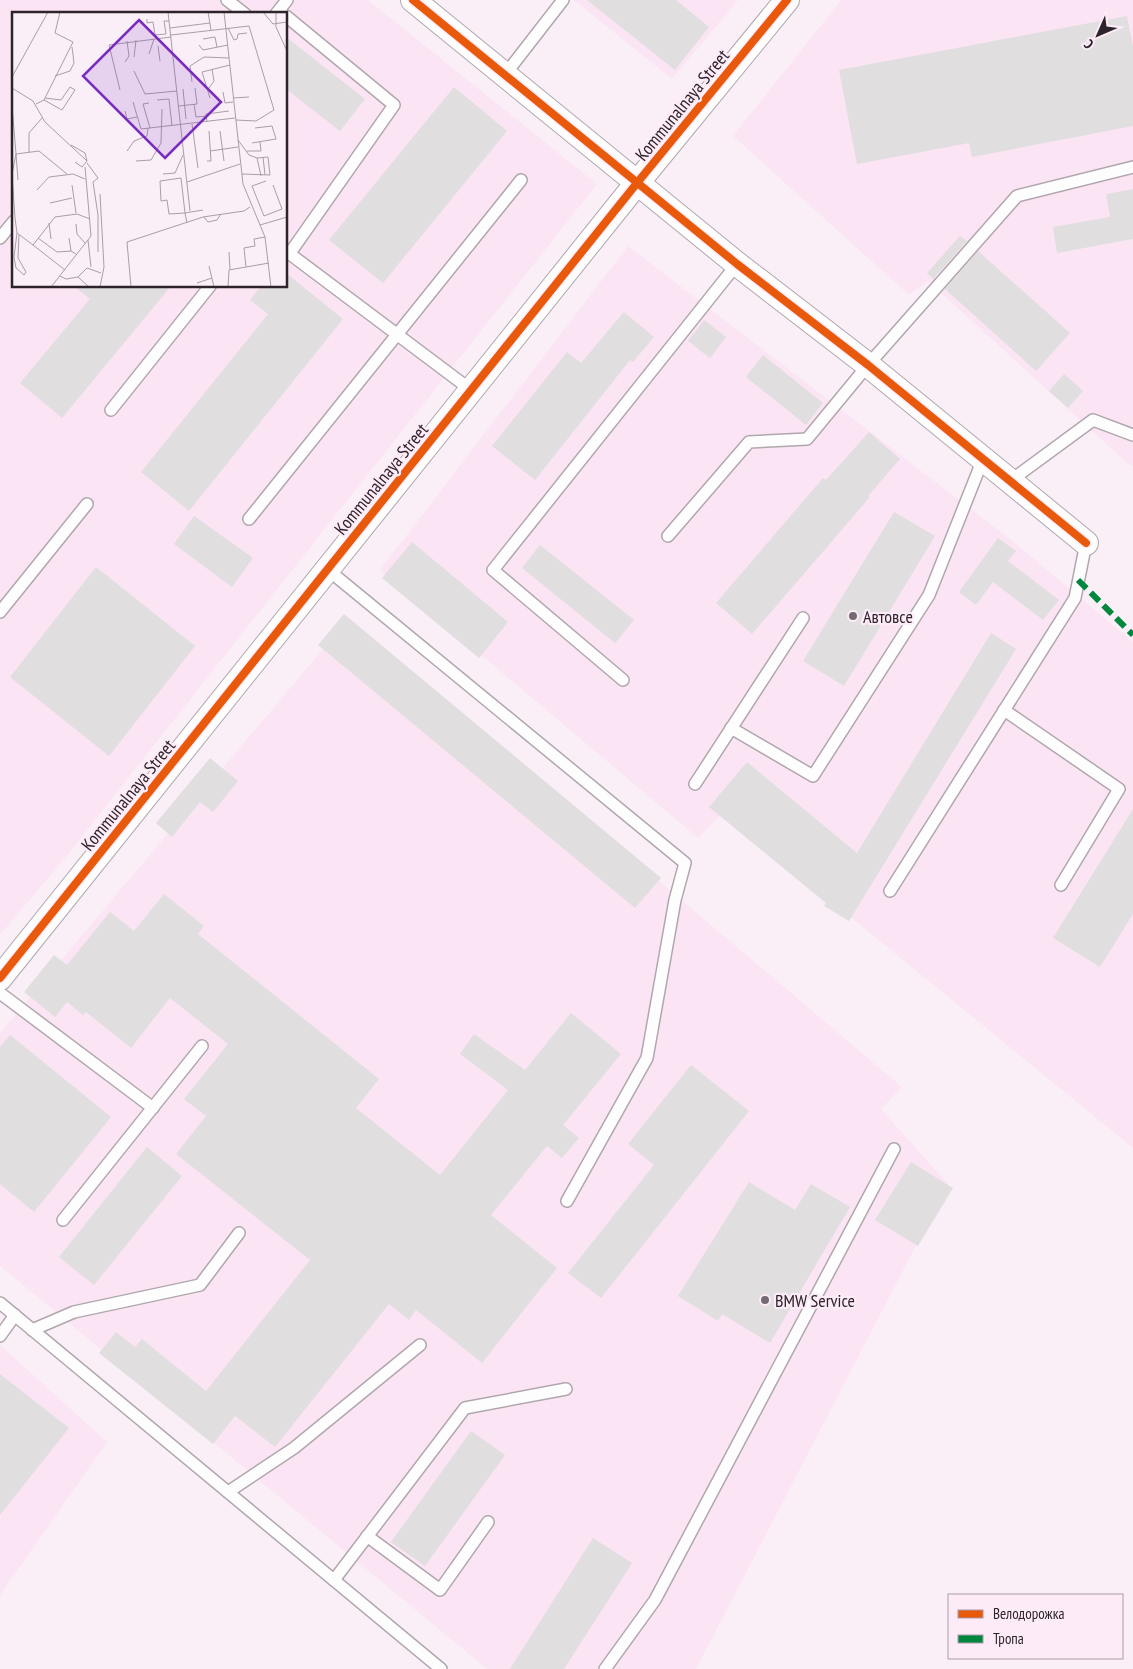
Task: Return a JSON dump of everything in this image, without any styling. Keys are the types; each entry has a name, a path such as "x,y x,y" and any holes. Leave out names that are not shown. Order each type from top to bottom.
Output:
{"street":[{"path":"413,0 737,264 868,364 1086,543"},
{"name":"Kommunalnaya Street","path":"0,978 637,183 787,0"}],"lane":[{"path":"227,0 242,12"},
{"path":"282,12 287,0"},
{"path":"504,76 563,0"},
{"path":"288,18 394,105 288,252 471,390"},
{"path":"668,536 749,442 807,440 868,364 1017,196 1133,166"},
{"path":"249,519 522,180"},
{"path":"0,238 12,223"},
{"path":"623,680 493,570 737,264"},
{"path":"111,410 208,288"},
{"path":"1010,481 1093,420 1133,435"},
{"path":"732,728 812,776 929,595 983,459"},
{"path":"0,612 87,504"},
{"path":"890,891 1074,598 1086,543"},
{"path":"328,569 685,863 675,900 647,1058 566,1201"},
{"path":"694,784 803,618"},
{"path":"1004,710 1119,788 1061,885"},
{"path":"0,993 153,1108"},
{"path":"63,1220 202,1046"},
{"path":"605,1669 656,1600 894,1149"},
{"path":"32,1330 74,1312 200,1285 239,1233"},
{"path":"0,1303 441,1669"},
{"path":"0,1336 15,1316"},
{"path":"228,1492 294,1448 420,1345"},
{"path":"334,1580 464,1408 566,1389"},
{"path":"367,1536 440,1590 488,1522"}],"shaded area":[{"path":"0,0 368,0 597,184 69,853 0,935"},
{"path":"574,0 738,0 672,79"},
{"path":"841,0 1133,0 1133,466 1127,463 928,281 909,295 733,136"},
{"path":"628,246 1010,539 1133,642 1133,1148 723,813 698,838 380,570"},
{"path":"349,618 902,1087 881,1109 948,1184 696,1669 487,1669 0,1266 0,1033"},
{"path":"0,1345 107,1442 0,1595"}],"building":[{"path":"587,0 676,0 709,27 675,70"},
{"path":"1127,16 1133,46 1133,126 972,157 969,143 857,164 839,70"},
{"path":"288,39 365,99 340,131 288,91"},
{"path":"454,87 507,131 383,283 329,240"},
{"path":"1133,189 1133,239 1057,253 1053,227 1110,217 1106,194"},
{"path":"960,236 967,241 933,279 927,273"},
{"path":"978,251 1070,333 1036,371 945,289"},
{"path":"288,275 343,319 189,511 141,472 268,314 250,300 259,288 288,288"},
{"path":"76,288 169,288 62,418 20,383 90,299"},
{"path":"624,312 654,337 633,362 630,360 535,480 492,446 567,352 581,363"},
{"path":"704,320 726,337 710,358 688,341"},
{"path":"763,355 823,403 806,425 746,377"},
{"path":"1064,374 1083,391 1068,408 1049,391"},
{"path":"869,432 900,459 868,496 870,497 752,634 716,603 823,478 826,480"},
{"path":"894,512 935,536 844,686 803,661"},
{"path":"194,516 253,558 232,587 174,544"},
{"path":"998,538 1016,551 1008,561 1059,600 1043,620 993,582 976,605 959,592"},
{"path":"412,542 508,622 479,658 382,578"},
{"path":"540,545 634,620 615,643 522,568"},
{"path":"96,567 195,646 109,756 10,677"},
{"path":"344,614 661,878 635,908 318,645"},
{"path":"991,633 1016,649 849,921 824,906 826,903 709,807 747,762 857,853"},
{"path":"210,758 238,781 213,812 200,802 172,837 156,823"},
{"path":"1133,809 1133,914 1100,967 1053,938"},
{"path":"164,894 204,926 198,934 379,1079 356,1108 440,1175 508,1090 460,1054 474,1034 525,1070 571,1013 621,1054 563,1125 579,1138 562,1158 547,1146 491,1215 557,1268 482,1363 416,1310 409,1320 389,1304 275,1447 235,1416 213,1444 99,1353 116,1332 135,1347 142,1339 206,1391 310,1260 176,1154 206,1116 184,1099 228,1044 170,998 131,1048 86,1012 83,1015 67,1002 55,1017 24,992 54,955 67,965 110,912 134,931"},
{"path":"10,1035 111,1117 34,1212 0,1184 0,1047"},
{"path":"691,1065 749,1111 601,1298 568,1273 654,1165 628,1144"},
{"path":"147,1147 182,1176 94,1285 59,1257"},
{"path":"911,1162 953,1188 918,1246 875,1220"},
{"path":"749,1182 795,1210 811,1184 850,1207 770,1343 722,1314 718,1321 678,1296"},
{"path":"0,1374 69,1428 0,1515"},
{"path":"471,1431 505,1455 425,1566 391,1542"},
{"path":"593,1538 632,1563 564,1669 510,1669"}],"marked path":[{"path":"1078,580 1133,635"}],"cycle path":[{"path":"413,0 737,264 868,365 1086,543"},
{"path":"0,978 637,183 787,0"}],"place":[{"name":"Автовсе","path":"853,616"},
{"name":"BMW Service","path":"765,1300"}]}
